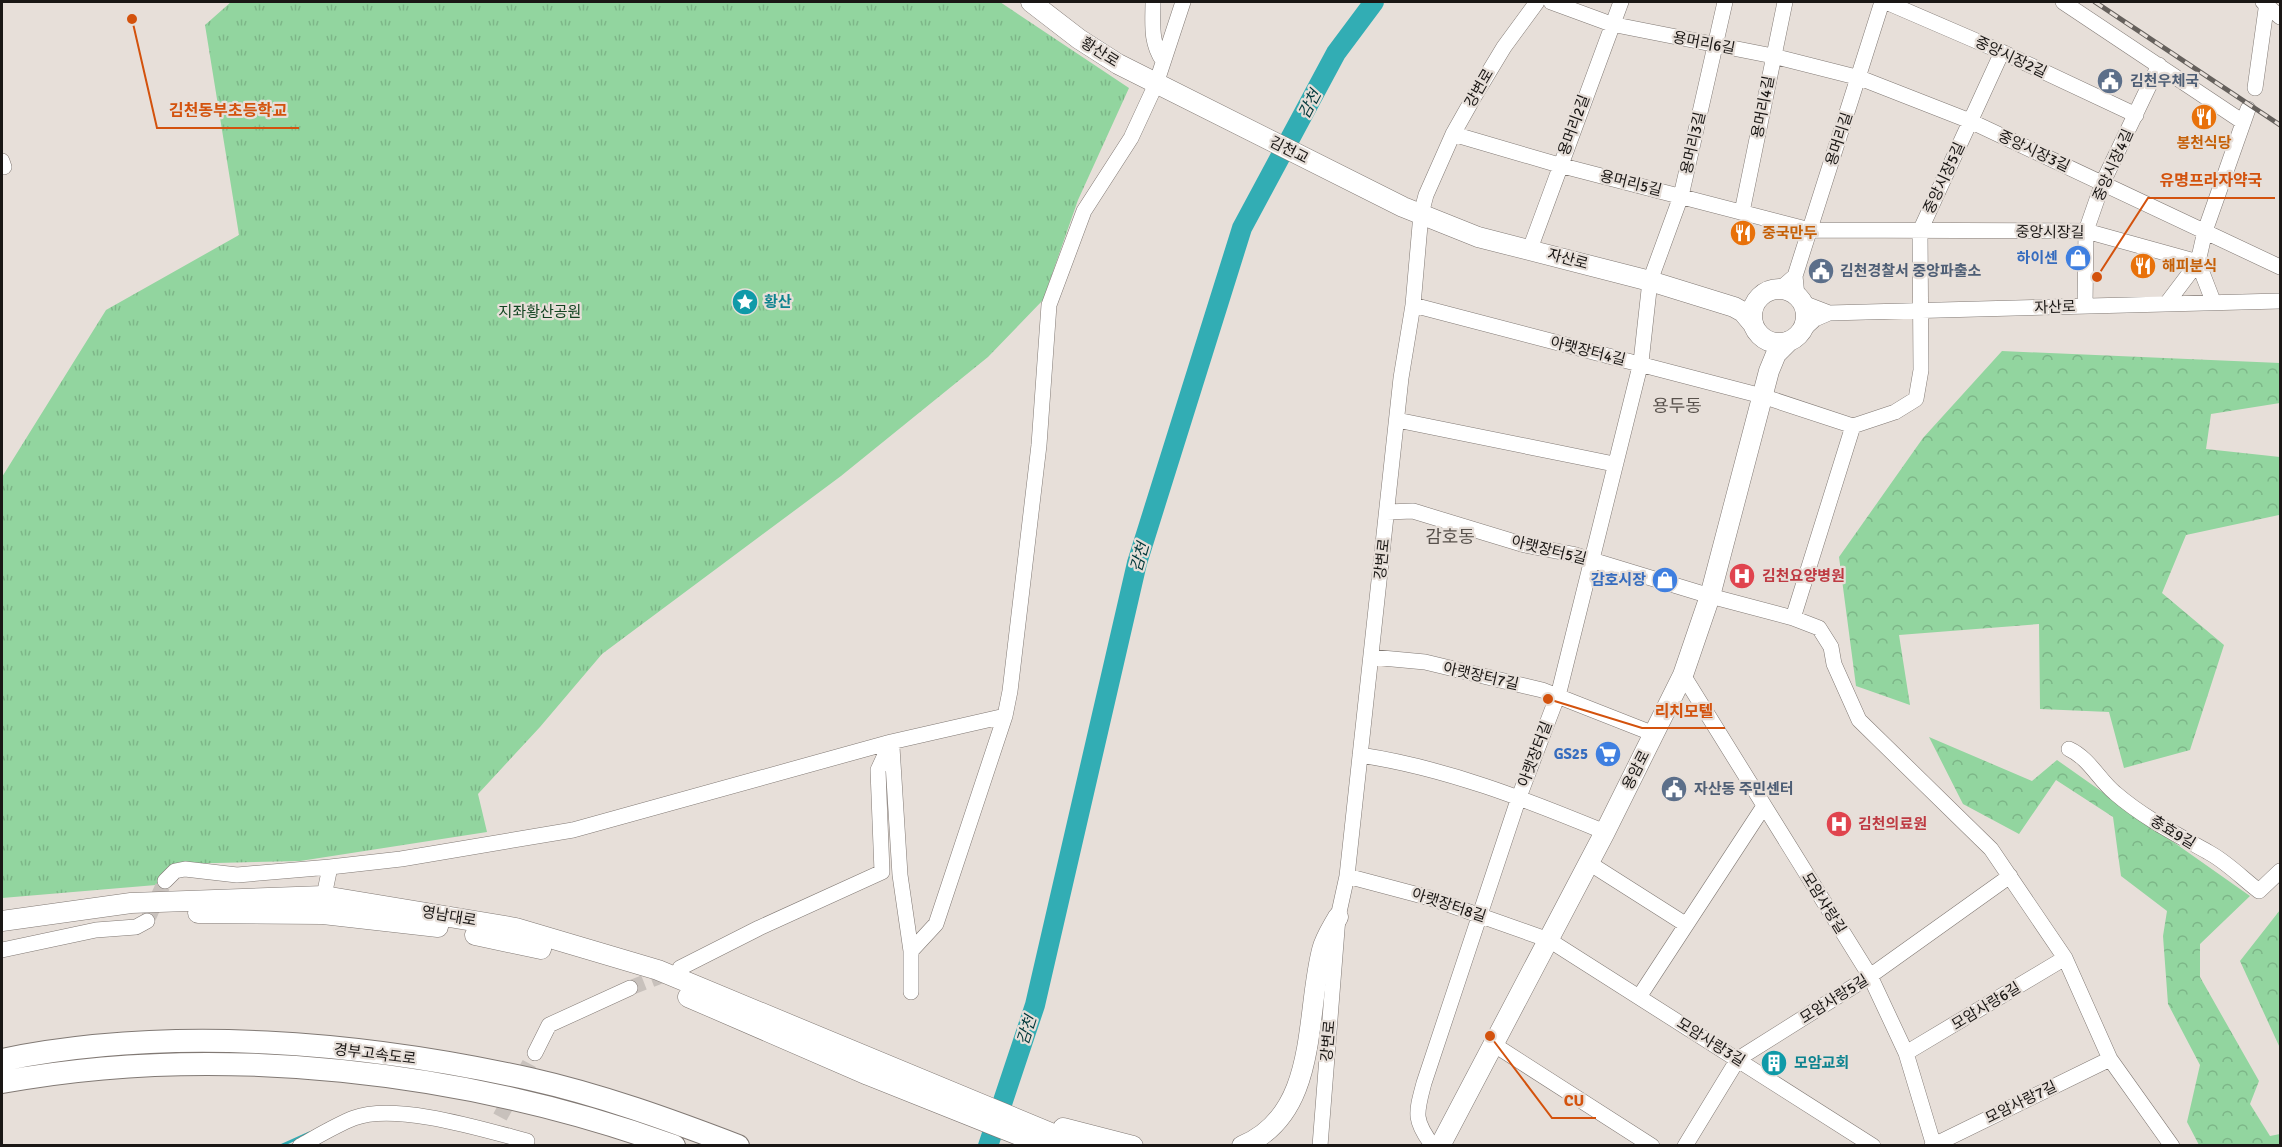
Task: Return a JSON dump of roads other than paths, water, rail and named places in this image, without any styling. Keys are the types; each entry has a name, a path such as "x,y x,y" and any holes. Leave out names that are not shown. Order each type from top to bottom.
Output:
{"highway":[{"name":"경부고속도로","path":"2,1060 78,1048 169,1043 247,1042 366,1052 438,1061 532,1080 671,1121 738,1146"},
{"name":"경부고속도로","path":"2,1083 117,1068 240,1066 325,1070 420,1081 506,1098 593,1119 674,1146"}],"main road":[{"name":"황산로","path":"1031,2 1078,39 1175,93"},
{"name":"김천교","path":"1175,93 1412,211"},
{"name":"자산로","path":"1412,211 1478,237 1650,281 1734,307"},
{"path":"1734,307 1757,299 1771,290 1794,291 1806,321 1796,336 1776,354 1769,371"},
{"path":"1757,299 1753,307 1758,331 1780,343 1796,336"},
{"path":"1734,307 1743,312 1768,348 1769,371"},
{"name":"용암로","path":"1440,1146 1605,832 1683,675 1710,596 1769,371"},
{"name":"영남대로","path":"2,921 131,903 324,896 516,928 658,970 871,1067"},
{"name":"영남대로","path":"2,933 135,916 217,912 323,914 423,925 518,943 583,959 660,985 871,1067"},
{"path":"1242,1146 1266,1132 1281,1117 1295,1090 1305,1063 1322,948 1338,917"},
{"path":"871,1067 1004,1121 1082,1146"},
{"path":"1004,1121 1039,1146"},
{"path":"1004,1121 1046,1146"},
{"path":"1004,1121 1133,1146"}],"street":[{"path":"1153,2 1153,39 1163,61"},
{"path":"912,951 936,924 1005,716 1024,589 1039,445 1049,305 1084,211 1131,138 1156,84 1183,2"},
{"name":"강변로","path":"1320,1146 1338,917 1347,876 1406,337 1413,305 1412,211 1426,195 1453,134 1503,47 1537,2"},
{"name":"용머리6길","path":"1551,2 1611,24 1773,56 1860,78"},
{"name":"용머리2길","path":"1530,249 1559,165 1621,2"},
{"name":"용머리3길","path":"1650,281 1681,196 1725,2"},
{"name":"용머리4길","path":"1742,212 1785,2"},
{"name":"중앙시장2길","path":"1884,2 2002,52 2136,116"},
{"name":"용머리길","path":"1794,291 1810,230 1884,2"},
{"path":"2063,2 2159,65 2246,116 2205,231 2198,262 2167,303"},
{"path":"2266,2 2280,17"},
{"path":"2255,88 2266,2"},
{"name":"중앙시장5길","path":"1853,426 1894,412 1917,399 1921,370 1920,231 2002,52"},
{"name":"중앙시장4길","path":"2085,306 2086,231 2103,182 2159,65"},
{"name":"중앙시장3길","path":"1860,78 1970,121 2280,267"},
{"name":"용머리5길","path":"1453,134 1559,165 1810,230"},
{"name":"중앙시장길","path":"1810,230 2086,231 2198,262"},
{"path":"2198,262 2213,301"},
{"name":"아랫장터길","path":"1433,1146 1417,1123 1417,1112 1519,797 1558,696 1614,464 1641,364 1650,281"},
{"path":"1794,291 1829,313"},
{"name":"자산로","path":"1829,313 2280,301"},
{"name":"아랫장터4길","path":"1413,305 1762,396 1853,426"},
{"path":"1796,336 1815,319 1829,313"},
{"path":"1397,420 1614,464"},
{"path":"1793,618 1853,426"},
{"name":"아랫장터5길","path":"1387,512 1413,511 1525,545 1591,559 1710,596 1793,618 1819,628 1831,647 1834,664 1858,720 1991,849 2065,958 2110,1059 2172,1146"},
{"name":"아랫장터7길","path":"1371,657 1425,662 1558,696 1654,734"},
{"name":"모암사랑길","path":"1683,675 1870,976 1906,1053 1933,1145"},
{"path":"165,880 175,871 185,869 237,875 330,867 401,859 573,830 891,742 1005,716"},
{"path":"891,742 900,875 912,951 911,992"},
{"path":"680,968 759,928 882,872 878,770 891,742"},
{"name":"충효9길","path":"2069,749 2101,776 2113,792 2135,809 2173,835 2210,853 2259,891 2280,871"},
{"path":"1360,755 1409,762 1519,797 1605,832"},
{"path":"1639,997 1764,806"},
{"path":"1589,863 1686,924"},
{"path":"324,896 330,867"},
{"name":"아랫장터8길","path":"1347,876 1480,914 1549,940"},
{"name":"모암사랑5길","path":"1685,1146 1738,1059 1870,976 2010,876"},
{"path":"2,950 96,930 136,927 147,921"},
{"name":"모암사랑3길","path":"1549,940 1873,1146"},
{"name":"모암사랑6길","path":"1906,1053 2065,958"},
{"path":"535,1053 549,1025 630,988"},
{"path":"1493,1044 1652,1146"},
{"name":"모암사랑7길","path":"1933,1145 2110,1059"},
{"path":"300,1146 355,1117 379,1113 420,1116 527,1141"},
{"path":"497,1133 500,1117"}],"waterway":[{"name":"감천","path":"988,1146 1035,1005 1137,563 1242,228 1336,53 1374,2"},
{"path":"280,1146 309,1133"}],"tunnel":[{"path":"147,921 165,881"},
{"path":"630,988 671,972"},
{"path":"500,1117 535,1053"}],"railway":[{"path":"2095,2 2280,125"}],"place":[{"name":"김천동부초등학교","path":"132,19"},
{"name":"김천우체국","path":"2110,81"},
{"name":"봉천식당","path":"2204,117"},
{"name":"중국만두","path":"1743,233"},
{"name":"하이센","path":"2078,258"},
{"name":"해피분식","path":"2143,266"},
{"name":"김천경찰서 중앙파출소","path":"1821,271"},
{"name":"유명프라자약국","path":"2097,277"},
{"name":"황산","path":"745,302"},
{"name":"김천요양병원","path":"1742,576"},
{"name":"감호시장","path":"1665,580"},
{"name":"리치모텔","path":"1548,699"},
{"name":"GS25","path":"1608,754"},
{"name":"자산동 주민센터","path":"1674,789"},
{"name":"김천의료원","path":"1839,824"},
{"name":"CU","path":"1490,1036"},
{"name":"모암교회","path":"1774,1063"}],"district":[{"name":"용두동","path":"1677,406"},
{"name":"감호동","path":"1450,537"}],"park label":[{"name":"지좌황산공원","path":"540,312"}]}
